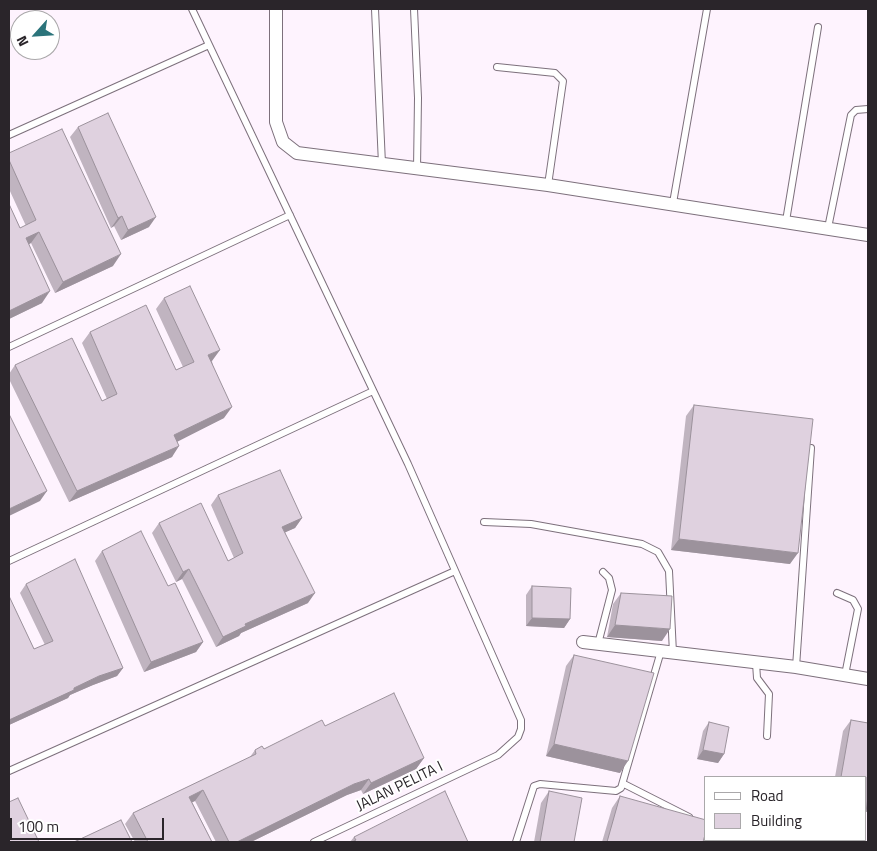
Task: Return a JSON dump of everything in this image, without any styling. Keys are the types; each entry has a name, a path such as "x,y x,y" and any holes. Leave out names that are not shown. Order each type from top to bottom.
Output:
{"street":[{"path":"276,9 276,122 283,142 297,153 548,185 868,234"},
{"path":"583,642 796,667 868,679"}],"lane":[{"name":"JALAN PELITA I","path":"192,9 373,391 521,720 521,729 518,737 498,754 314,842"},
{"path":"374,9 382,164"},
{"path":"414,9 418,98 417,169"},
{"path":"673,204 707,9"},
{"path":"786,221 818,27"},
{"path":"9,134 209,45"},
{"path":"497,67 555,73 563,81 548,185"},
{"path":"828,228 851,115 856,110 868,109"},
{"path":"9,347 290,215"},
{"path":"9,561 373,391"},
{"path":"796,667 811,448"},
{"path":"484,522 531,524 642,544 658,552 669,571 667,652 624,784 616,791 540,784 534,786 516,842"},
{"path":"9,772 455,571"},
{"path":"598,644 612,590 609,578 603,572"},
{"path":"837,593 853,600 858,609 845,675"},
{"path":"756,663 757,678 769,694 767,736"},
{"path":"624,784 697,822"}],"building":[{"path":"108,113 156,217 128,230 122,216 118,218 78,127"},
{"path":"62,129 121,254 63,282 39,232 26,238 50,291 9,311 9,204 20,228 36,220 9,160 9,153"},
{"path":"190,286 220,350 208,355 232,407 174,435 179,446 77,491 15,365 72,338 102,401 117,394 90,332 146,305 176,370 194,362 164,298"},
{"path":"694,405 813,419 798,553 679,539"},
{"path":"9,414 47,491 9,509"},
{"path":"280,470 302,518 282,527 315,593 245,624 246,626 223,637 189,569 183,572 159,523 201,503 228,561 243,553 218,495"},
{"path":"141,531 168,586 175,583 203,642 151,662 102,551"},
{"path":"75,559 123,668 99,676 74,688 74,690 9,720 9,596 34,649 53,641 26,584"},
{"path":"532,586 571,588 570,619 532,618"},
{"path":"621,593 672,596 670,629 615,625"},
{"path":"574,655 654,673 628,761 554,744"},
{"path":"394,693 424,758 371,783 369,779 354,784 237,842 229,842 203,790 189,797 212,842 148,842 133,813 256,754 255,750 262,746 264,749 322,720 325,726"},
{"path":"851,720 868,723 867,804 867,776 841,776"},
{"path":"709,722 729,727 724,754 703,750"},
{"path":"445,791 468,842 352,842 356,840 354,837"},
{"path":"549,791 582,798 574,842 540,842"},
{"path":"620,796 704,819 703,842 607,842"},
{"path":"18,798 39,842 9,842 9,802"},
{"path":"121,820 132,842 74,842"},
{"path":"830,841 861,841 861,842"}]}
